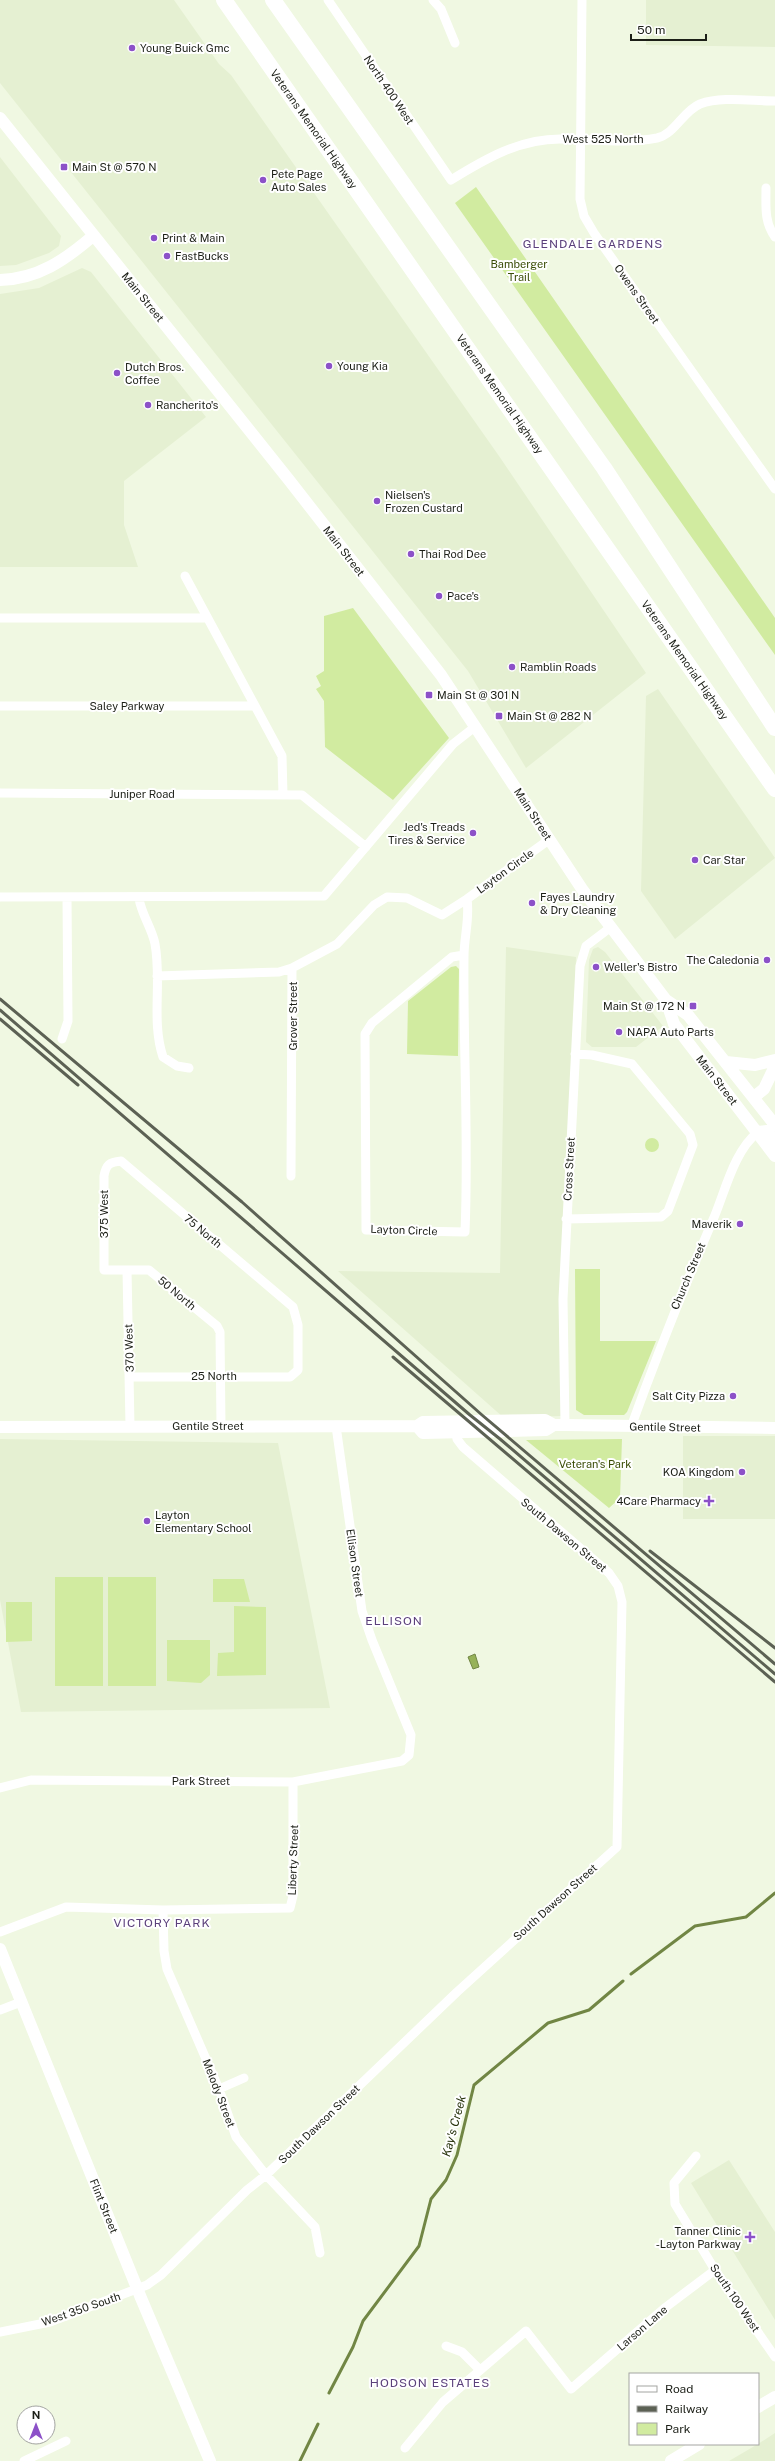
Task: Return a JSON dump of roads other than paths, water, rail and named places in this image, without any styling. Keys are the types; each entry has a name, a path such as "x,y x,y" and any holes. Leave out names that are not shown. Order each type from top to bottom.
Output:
{"highway":[{"name":"Veterans Memorial Highway","path":"224,0 775,790"},
{"path":"273,0 604,468 775,728"}],"main road":[{"name":"Main Street","path":"0,118 388,606 441,675 550,839 611,927 666,1000 674,1024 775,1156"},
{"path":"0,280 21,278 40,272 68,257 94,236"},
{"name":"Main Street","path":"666,1000 688,1015 775,1125"},
{"path":"726,1062 755,1065 775,1060"},
{"path":"754,1097 764,1089 775,1066"},
{"path":"758,1132 767,1131 775,1141"},
{"name":"Gentile Street","path":"0,1427 417,1426 423,1422 546,1420 560,1425 775,1428"},
{"name":"Gentile Street","path":"417,1426 423,1433 456,1433 546,1430 560,1425"},
{"name":"Flint Street","path":"0,1949 20,2002 210,2461"},
{"path":"759,2406 775,2397"},
{"path":"671,2461 697,2445"}],"street":[{"name":"North 400 West","path":"328,0 451,180"},
{"path":"433,0 441,9 455,43"},
{"name":"Owens Street","path":"582,0 580,199 584,216 594,234 775,489"},
{"name":"West 525 North","path":"451,180 486,159 510,148 533,142 559,139 643,140 660,137 699,104 722,100 775,101"},
{"path":"766,188 766,215 769,229 775,237"},
{"path":"185,576 253,706 282,756 283,795"},
{"path":"0,618 207,618"},
{"name":"Saley Parkway","path":"0,706 253,706"},
{"path":"0,897 139,898 324,896 454,744 476,726"},
{"name":"Juniper Road","path":"0,793 302,795 308,798 366,847"},
{"name":"Layton Circle","path":"464,955 452,957 372,1023 365,1034 366,1230 464,1232 466,1040 464,955 469,909 467,899 550,839"},
{"path":"62,1040 68,1021 67,897"},
{"name":"Grover Street","path":"291,1176 292,968 337,944 374,905 387,897 407,898 442,915 467,899"},
{"path":"139,898 155,943 158,976 157,1038 163,1057 177,1066 189,1068"},
{"name":"Cross Street","path":"560,1425 566,1219 581,957 588,944 611,927"},
{"path":"158,976 279,972 292,968"},
{"path":"566,1219 661,1217 668,1211 693,1145 690,1134 632,1064 592,1054 575,1054"},
{"name":"Church Street","path":"631,1427 665,1332 732,1172 747,1140 758,1132"},
{"name":"75 North","path":"111,1162 121,1161 293,1307 298,1325 296,1373"},
{"name":"375 West","path":"104,1270 104,1176 106,1166 111,1162"},
{"name":"50 North","path":"104,1270 149,1270 217,1326 220,1332 221,1376"},
{"name":"370 West","path":"127,1270 130,1426"},
{"name":"25 North","path":"130,1377 290,1377 296,1373"},
{"path":"221,1376 221,1426"},
{"name":"Ellison Street","path":"336,1426 362,1611 372,1640 411,1735 409,1755 402,1761"},
{"name":"South Dawson Street","path":"138,2289 161,2275 247,2190 266,2175 457,1992 617,1847 622,1602 618,1586 609,1573 463,1447 457,1440 456,1433"},
{"name":"Park Street","path":"0,1788 31,1780 293,1782 402,1761"},
{"name":"Liberty Street","path":"0,1932 66,1907 163,1910 290,1908 293,1889 293,1782"},
{"name":"Melody Street","path":"163,1910 164,1951 167,1969 219,2089 236,2136 266,2175 314,2226 320,2253"},
{"path":"0,2010 20,2002"},
{"path":"219,2089 244,2078"},
{"name":"South 100 West","path":"696,2156 674,2182 674,2204 715,2270 775,2357"},
{"name":"Larson Lane","path":"479,2369 526,2331 571,2389 694,2284 715,2270"},
{"name":"West 350 South","path":"0,2332 50,2322 138,2289"},
{"path":"405,2448 443,2402 479,2369 462,2352 446,2346"},
{"path":"24,2461 66,2441"}],"waterway":[{"name":"Kay's Creek","path":"631,1974 695,1926 746,1917 775,1893"},
{"name":"Kay's Creek","path":"329,2393 353,2347 363,2321 419,2246 431,2199 446,2180 457,2155 474,2085 548,2023 589,2010 623,1981"},
{"name":"Kay's Creek","path":"300,2461 318,2424"}],"railway":[{"path":"0,999 242,1202 482,1415 775,1664"},
{"path":"0,1010 470,1415 775,1674"},
{"path":"0,1019 78,1085"},
{"path":"393,1357 775,1682"},
{"path":"650,1551 775,1648"}],"place":[{"name":"Young Buick Gmc","path":"132,48"},
{"name":"Main St @ 570 N","path":"64,167"},
{"name":"Pete Page Auto Sales","path":"263,180"},
{"name":"Print & Main","path":"154,238"},
{"name":"FastBucks","path":"167,256"},
{"name":"Young Kia","path":"329,366"},
{"name":"Dutch Bros. Coffee","path":"117,373"},
{"name":"Rancherito's","path":"148,405"},
{"name":"Nielsen's Frozen Custard","path":"377,501"},
{"name":"Thai Rod Dee","path":"411,554"},
{"name":"Pace's","path":"439,596"},
{"name":"Ramblin Roads","path":"512,667"},
{"name":"Main St @ 301 N","path":"429,695"},
{"name":"Main St @ 282 N","path":"499,716"},
{"name":"Jed's Treads Tires & Service","path":"473,833"},
{"name":"Car Star","path":"695,860"},
{"name":"Fayes Laundry & Dry Cleaning","path":"532,903"},
{"name":"The Caledonia","path":"767,960"},
{"name":"Weller's Bistro","path":"596,967"},
{"name":"Main St @ 172 N","path":"693,1006"},
{"name":"NAPA Auto Parts","path":"619,1032"},
{"name":"Maverik","path":"740,1224"},
{"name":"Salt City Pizza","path":"733,1396"},
{"name":"KOA Kingdom","path":"742,1472"},
{"name":"4Care Pharmacy","path":"709,1501"},
{"name":"Layton Elementary School","path":"147,1521"},
{"name":"Tanner Clinic -Layton Parkway","path":"750,2237"}],"district":[{"name":"GLENDALE GARDENS","path":"593,244"},
{"name":"ELLISON","path":"394,1621"},
{"name":"VICTORY PARK","path":"162,1923"},
{"name":"HODSON ESTATES","path":"430,2383"}],"park label":[{"name":"Bamberger Trail","path":"519,270"},
{"name":"Veteran's Park","path":"595,1464"}]}
